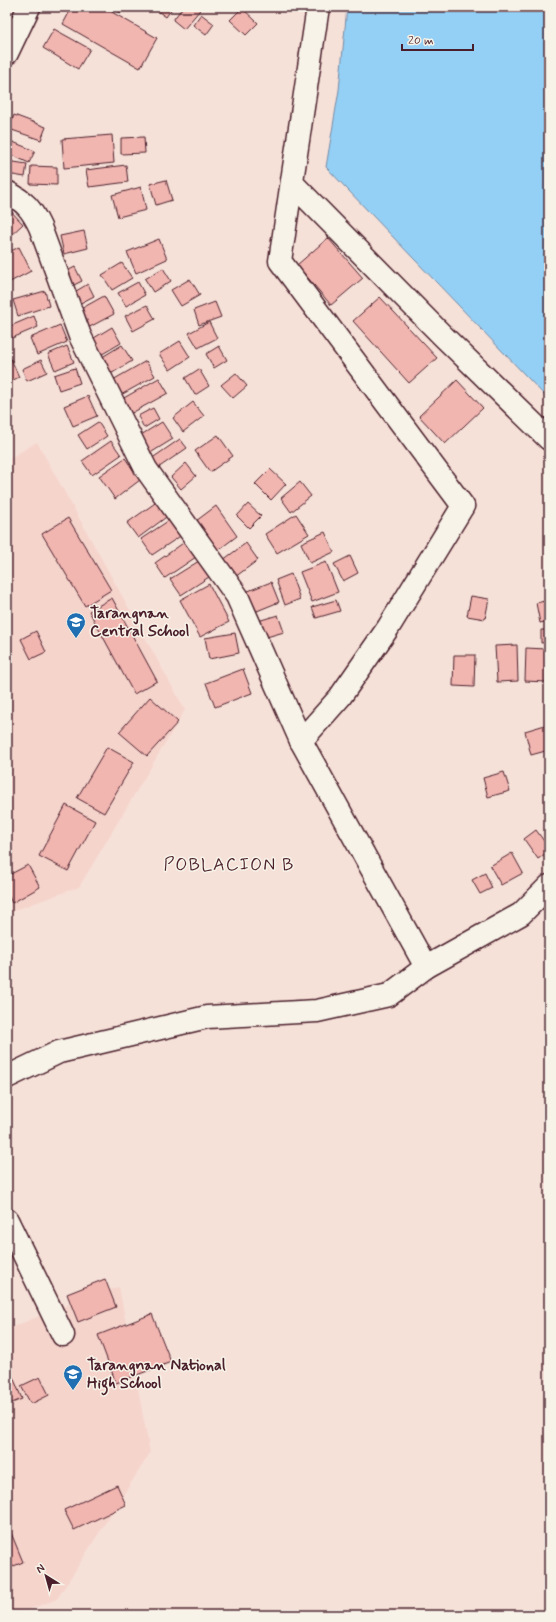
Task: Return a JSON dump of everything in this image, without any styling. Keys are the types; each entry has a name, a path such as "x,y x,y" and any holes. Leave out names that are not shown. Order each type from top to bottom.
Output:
{"street":[{"path":"7,53 29,7"},
{"path":"301,741 340,697 388,628 462,506 280,261 318,7"},
{"path":"292,183 443,336 549,439"},
{"path":"7,192 32,210 40,227 80,336 146,469 236,596 301,741 426,967"},
{"path":"7,1077 59,1052 207,1017 317,1011 389,995 426,967 521,914 549,886"},
{"path":"7,1220 63,1335"}],"shaded area":[{"name":"Tarangnan Central School","path":"37,442 185,710 79,887 7,913 7,460"},
{"name":"Tarangnan National High School","path":"119,1287 150,1453 57,1599 15,1615 7,1615 7,1329 83,1299"}],"water":[{"path":"347,7 549,7 549,400 326,167 339,90"}],"building":[{"path":"72,7 103,7 157,38 140,68 63,24"},
{"path":"112,7 125,7 120,13"},
{"path":"152,7 173,7 166,17"},
{"path":"183,7 197,7 200,10 184,29 173,20"},
{"path":"242,8 258,23 246,35 230,20"},
{"path":"201,14 214,24 206,35 193,25"},
{"path":"54,29 90,49 78,69 43,48"},
{"path":"14,115 46,127 41,140 9,129"},
{"path":"112,135 114,163 64,168 62,139"},
{"path":"144,137 145,153 121,154 121,138"},
{"path":"8,140 35,151 29,163 7,153"},
{"path":"7,161 27,164 25,177 7,174"},
{"path":"126,165 128,182 89,187 86,170"},
{"path":"31,166 57,167 57,185 30,184"},
{"path":"166,180 172,200 156,205 150,184"},
{"path":"141,187 146,210 118,217 112,195"},
{"path":"7,207 23,224 8,238 7,236"},
{"path":"84,231 88,248 64,254 60,236"},
{"path":"328,238 363,278 331,305 297,265"},
{"path":"159,239 167,259 136,273 127,252"},
{"path":"19,247 31,271 10,282 7,277 7,253"},
{"path":"122,263 132,278 112,290 102,275"},
{"path":"75,267 82,281 68,288 61,274"},
{"path":"163,268 171,281 153,292 145,279"},
{"path":"190,279 200,295 181,306 171,290"},
{"path":"138,282 145,295 126,306 118,293"},
{"path":"88,284 94,296 77,305 71,294"},
{"path":"45,291 49,306 18,316 13,300"},
{"path":"104,296 114,314 86,329 77,311"},
{"path":"380,297 437,358 409,383 353,321"},
{"path":"215,302 221,317 199,325 194,310"},
{"path":"147,305 155,319 133,331 125,316"},
{"path":"34,316 38,327 12,338 8,327"},
{"path":"209,322 217,338 198,348 189,333"},
{"path":"60,325 67,342 37,355 30,338"},
{"path":"112,327 121,343 99,356 89,341"},
{"path":"180,341 190,357 170,370 159,354"},
{"path":"122,345 132,361 109,375 99,359"},
{"path":"67,346 74,362 55,370 48,354"},
{"path":"219,346 227,360 214,368 206,354"},
{"path":"11,359 19,377 8,383 7,360"},
{"path":"41,360 47,372 27,381 22,369"},
{"path":"146,361 155,376 119,396 111,381"},
{"path":"75,368 80,383 59,390 54,375"},
{"path":"199,369 209,386 195,395 185,378"},
{"path":"236,373 247,386 233,398 221,385"},
{"path":"159,378 168,393 130,414 122,399"},
{"path":"457,380 483,408 445,444 419,416"},
{"path":"88,396 97,416 73,426 64,406"},
{"path":"193,402 204,416 183,432 173,418"},
{"path":"153,408 159,419 144,428 138,416"},
{"path":"98,422 107,436 87,449 78,435"},
{"path":"162,422 173,439 147,455 136,438"},
{"path":"218,435 233,456 210,472 195,451"},
{"path":"180,439 187,448 158,468 151,459"},
{"path":"111,441 121,455 92,475 82,461"},
{"path":"125,458 140,480 115,499 99,476"},
{"path":"186,463 196,476 181,489 171,477"},
{"path":"270,469 286,484 271,500 255,484"},
{"path":"300,482 311,496 291,512 281,498"},
{"path":"158,501 169,515 138,538 127,523"},
{"path":"248,504 261,516 249,528 237,516"},
{"path":"216,506 237,536 217,551 196,521"},
{"path":"296,514 309,534 277,553 265,534"},
{"path":"68,518 111,590 85,606 42,534"},
{"path":"171,519 182,535 152,555 141,539"},
{"path":"325,532 334,552 310,563 301,543"},
{"path":"186,541 196,557 165,578 155,563"},
{"path":"246,543 258,560 235,577 223,560"},
{"path":"350,556 358,573 343,581 334,564"},
{"path":"199,561 209,577 181,595 170,579"},
{"path":"326,562 338,592 312,602 300,572"},
{"path":"291,574 300,599 285,605 276,580"},
{"path":"271,582 279,602 252,613 243,593"},
{"path":"209,584 229,622 200,637 180,600"},
{"path":"471,596 489,599 485,619 467,616"},
{"path":"112,598 157,681 134,694 89,611"},
{"path":"336,600 340,611 316,618 312,607"},
{"path":"549,600 549,621 540,623 536,603"},
{"path":"278,615 284,632 263,638 258,621"},
{"path":"541,630 549,630 549,642 541,643"},
{"path":"36,631 46,652 31,659 21,639"},
{"path":"235,633 239,653 209,659 205,638"},
{"path":"517,645 518,681 497,682 495,646"},
{"path":"526,648 546,649 546,682 525,681"},
{"path":"454,655 475,655 474,687 453,686"},
{"path":"243,669 252,693 215,707 206,683"},
{"path":"150,697 178,722 147,756 119,732"},
{"path":"545,725 549,739 549,750 531,755 525,731"},
{"path":"107,747 134,762 104,813 77,798"},
{"path":"504,772 510,791 488,797 483,778"},
{"path":"66,805 95,821 68,871 39,856"},
{"path":"536,830 549,848 549,851 538,859 524,839"},
{"path":"512,853 523,873 501,885 490,866"},
{"path":"28,865 40,887 12,903 7,893 7,876"},
{"path":"485,873 492,888 480,894 472,880"},
{"path":"105,1279 116,1307 78,1322 67,1294"},
{"path":"152,1314 171,1362 116,1383 98,1335"},
{"path":"13,1377 22,1399 7,1405 7,1379"},
{"path":"40,1377 49,1395 31,1404 21,1386"},
{"path":"117,1485 126,1505 74,1530 64,1510"},
{"path":"9,1528 23,1562 7,1569 7,1529"}],"place":[{"name":"Tarangnan Central School","path":"76,639"},
{"name":"Tarangnan National High School","path":"73,1391"}],"district":[{"name":"POBLACION B","path":"229,865"}]}
